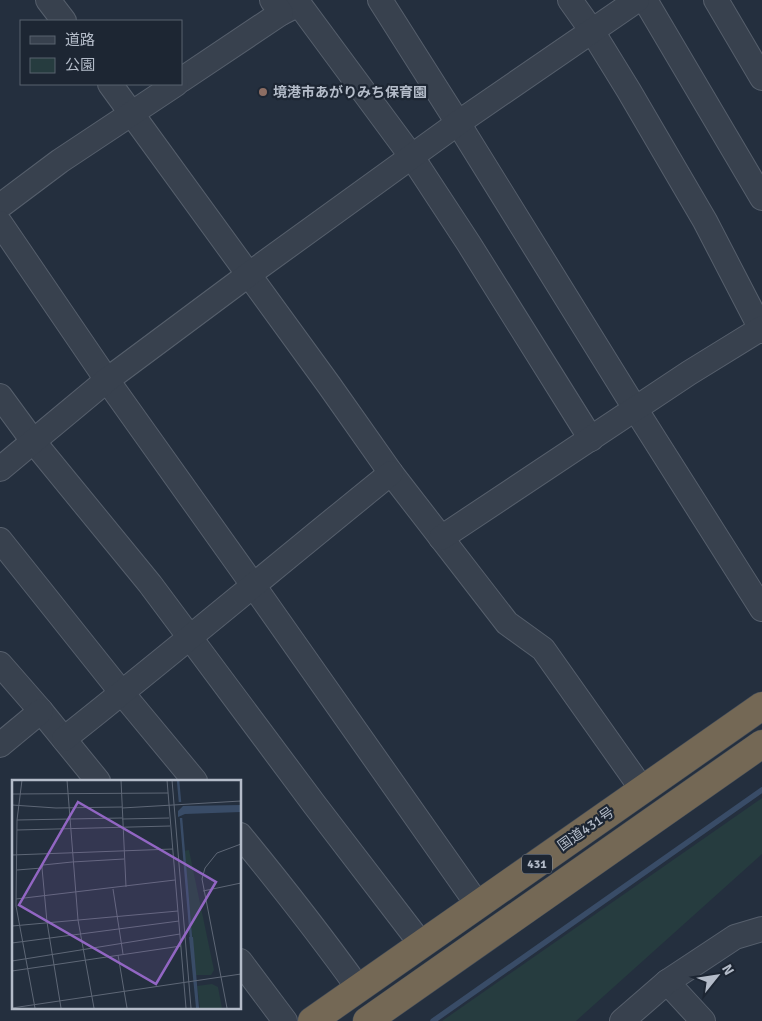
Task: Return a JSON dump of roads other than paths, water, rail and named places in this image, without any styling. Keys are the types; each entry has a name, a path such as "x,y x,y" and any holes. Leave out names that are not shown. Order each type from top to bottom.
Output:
{"highway":[{"name":"国道431号","path":"312,1021 762,706"},
{"name":"431","path":"367,1021 762,744"}],"street":[{"path":"48,0 63,20"},
{"path":"380,0 762,609"},
{"path":"441,538 689,373 762,329 705,222 629,91 592,31 570,0"},
{"path":"0,470 107,380 248,275 458,123 637,0"},
{"path":"644,0 762,198"},
{"path":"716,0 762,78"},
{"path":"182,79 276,7 299,4 412,157 591,439"},
{"path":"111,85 391,473 507,624 543,650 642,789"},
{"path":"0,206 60,161 174,85"},
{"path":"0,223 107,380 478,905"},
{"path":"0,396 33,442 150,584 422,945"},
{"path":"64,739 391,473"},
{"path":"0,540 194,780"},
{"path":"0,664 97,780"},
{"path":"0,745 41,711"},
{"path":"241,836 328,947 358,989"},
{"path":"622,1021 667,982 735,937 762,929"},
{"path":"241,962 285,1021"},
{"path":"667,982 703,1021"}],"waterway":[{"path":"433,1021 762,790"}],"place":[{"name":"境港市あがりみち保育園","path":"263,92"}]}
